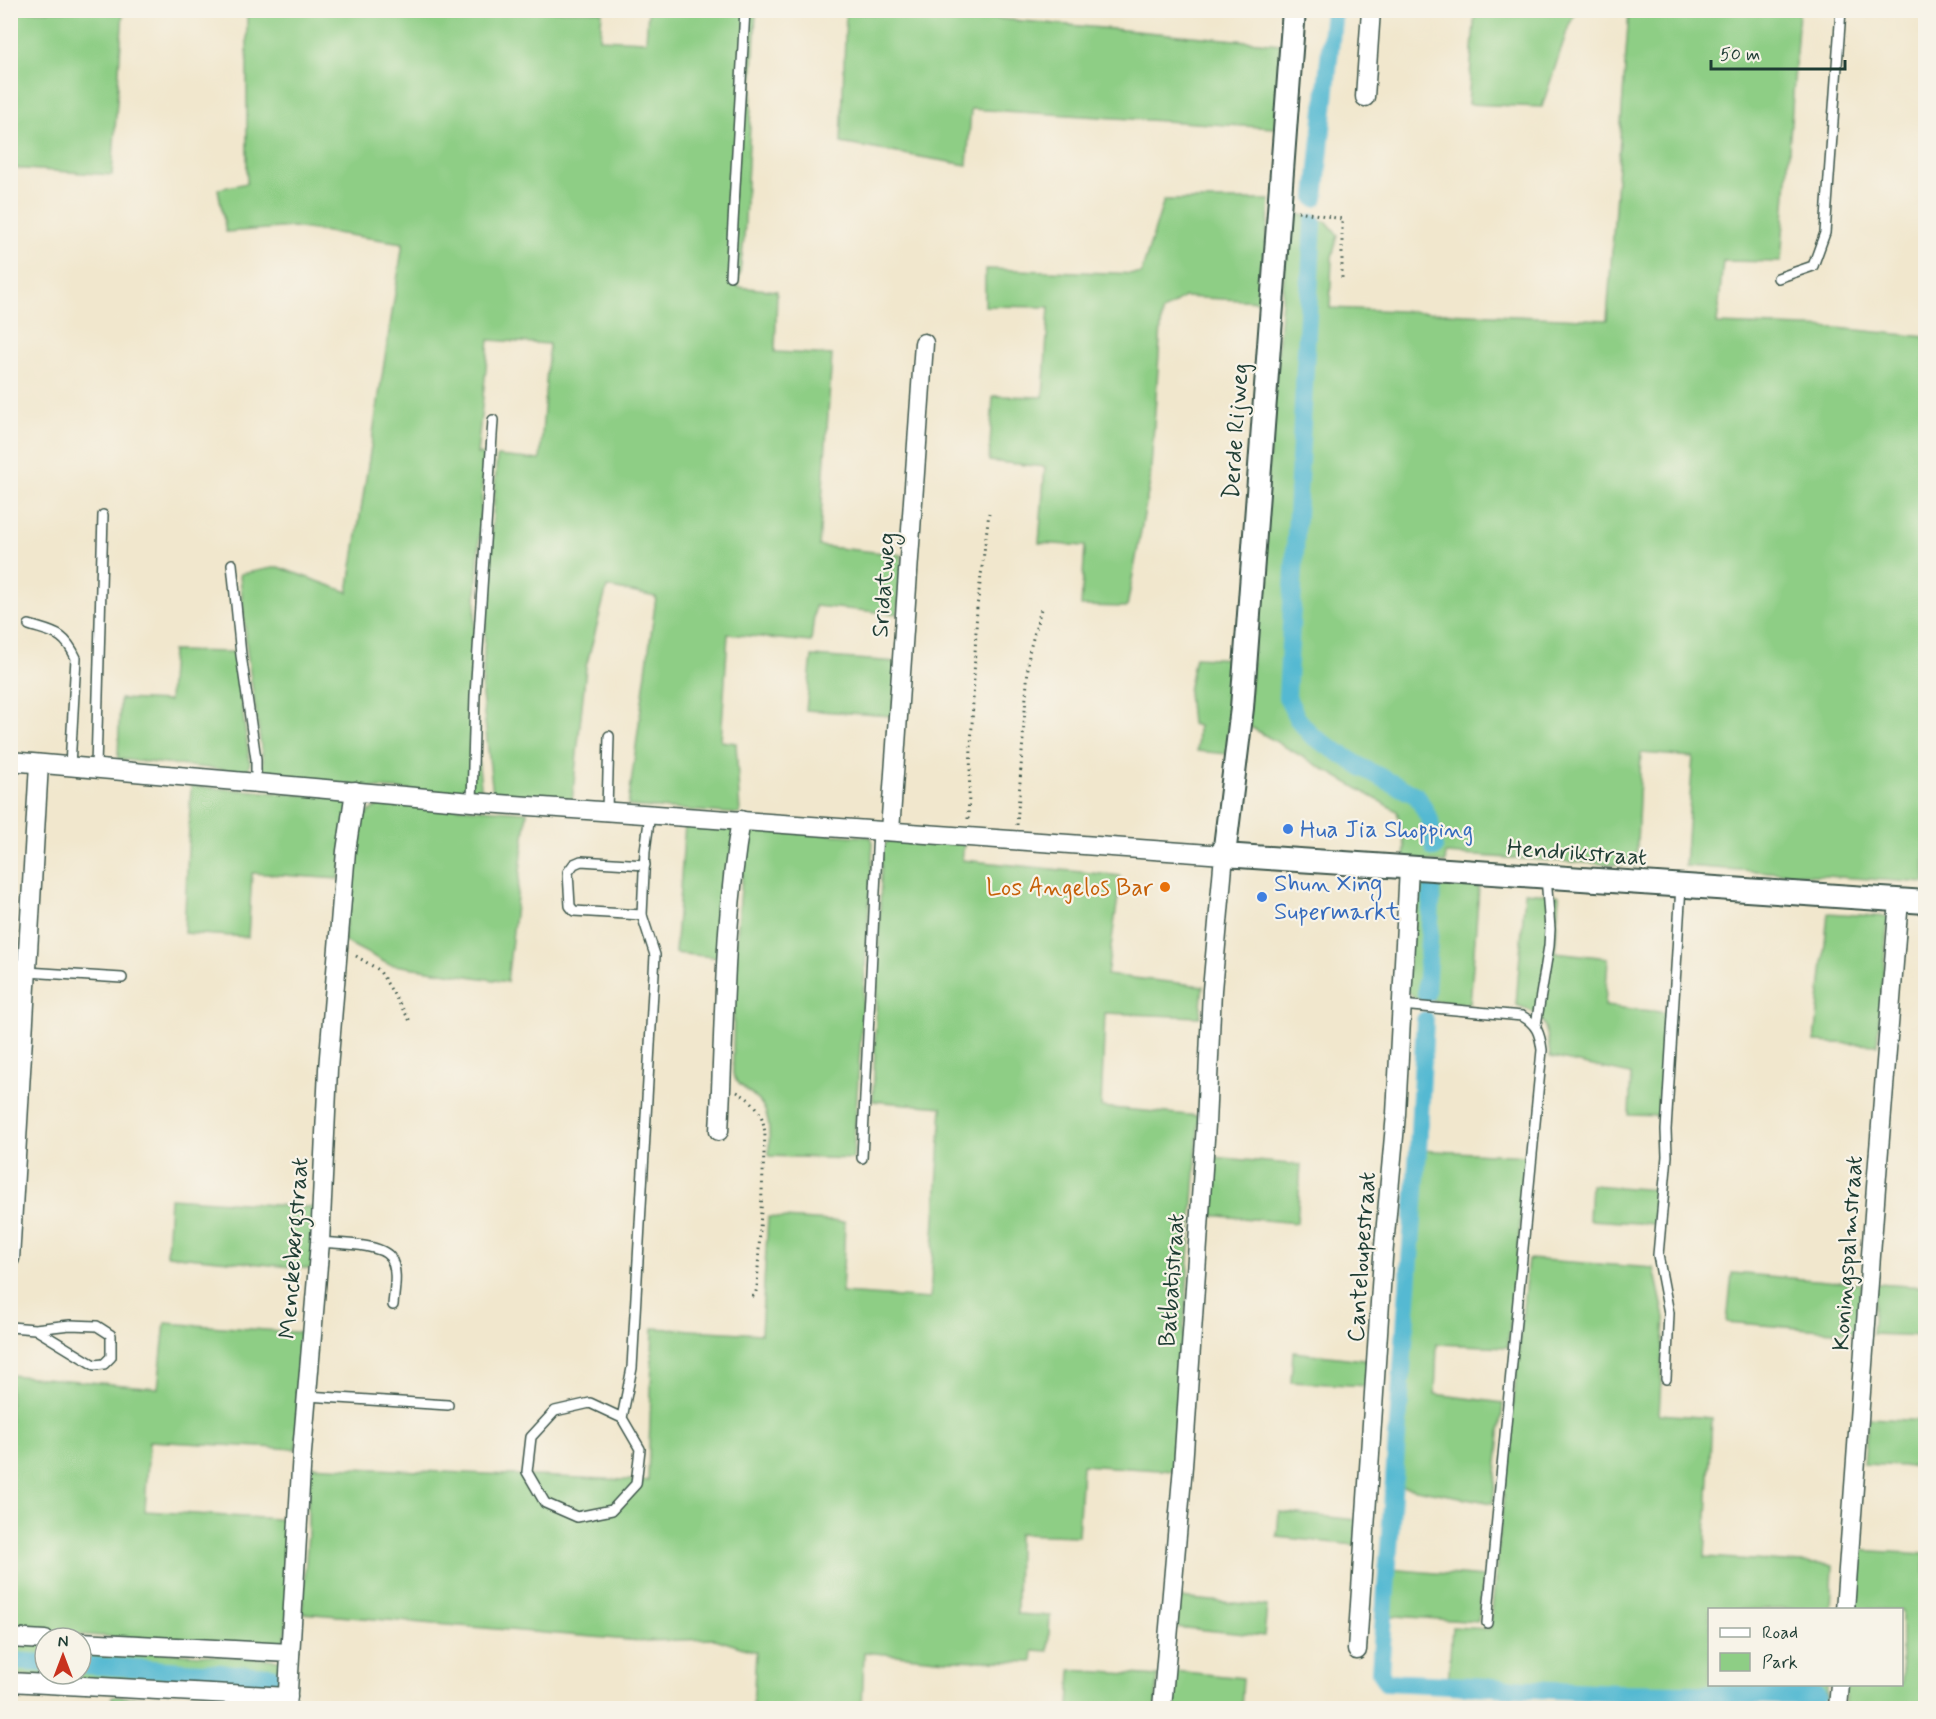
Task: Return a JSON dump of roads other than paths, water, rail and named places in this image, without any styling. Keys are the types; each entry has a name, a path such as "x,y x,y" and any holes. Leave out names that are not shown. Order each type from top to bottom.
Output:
{"street":[{"name":"Derde Rijweg","path":"1224,855 1242,708 1294,10"},
{"path":"1365,97 1371,10"},
{"name":"Sridatweg","path":"884,831 924,343"},
{"path":"10,761 472,802 1016,838 1224,855"},
{"path":"10,1259 39,764"},
{"name":"Menckebergstraat","path":"287,1703 307,1396 320,1242 328,1069 346,852 355,791"},
{"path":"719,1131 727,939 733,871 741,820"},
{"name":"Hendrikstraat","path":"1224,855 1926,902"},
{"name":"Batbatistraat","path":"1162,1708 1183,1466 1206,1124 1212,990 1224,855"},
{"name":"Canteloupestraat","path":"1357,1650 1383,1257 1396,1114 1409,868"},
{"name":"Koningspalmstraat","path":"1845,1608 1899,900"},
{"path":"10,1638 33,1639"},
{"path":"93,1643 290,1653"},
{"path":"10,1682 287,1703"},
{"path":"1838,1708 1840,1686"}],"lane":[{"path":"730,276 745,10"},
{"path":"1778,278 1813,266 1825,233 1841,10"},
{"path":"472,802 475,695 493,420"},
{"path":"96,767 103,515"},
{"path":"232,564 241,655 256,759 256,783"},
{"path":"29,625 56,634 69,642 76,658 70,766"},
{"path":"607,810 609,736"},
{"path":"622,1418 590,1403 555,1411 531,1437 527,1472 545,1503 578,1517 612,1510 636,1484 640,1449 622,1418 632,1368 655,955 642,915 650,814"},
{"path":"862,1158 884,831"},
{"path":"642,915 574,911 570,906 568,872 574,864 581,861 645,865"},
{"path":"1536,1025 1550,946 1546,876"},
{"path":"1666,1379 1669,1313 1658,1255 1667,1156 1666,1131 1681,886"},
{"path":"27,972 122,978"},
{"path":"1401,1005 1512,1013 1536,1025 1540,1034 1542,1050 1486,1623"},
{"path":"320,1242 376,1249 391,1258 394,1268 393,1305"},
{"path":"10,1327 35,1329 97,1326 111,1335 111,1357 104,1364 94,1365 35,1329"},
{"path":"307,1396 448,1405"}],"waterway":[{"path":"1315,198 1334,10"},
{"path":"1313,223 1287,697 1297,718 1312,736 1363,768 1417,796 1430,820 1434,848"},
{"path":"1426,994 1432,887"},
{"path":"1425,1020 1418,1150 1380,1672 1386,1682 1617,1693 1817,1696"},
{"path":"10,1661 33,1662"},
{"path":"93,1666 271,1676"}],"place":[{"name":"Hua Jia Shopping","path":"1288,829"},
{"name":"Los Angelos Bar","path":"1165,887"},
{"name":"Shun Xing Supermarkt","path":"1262,897"}]}
